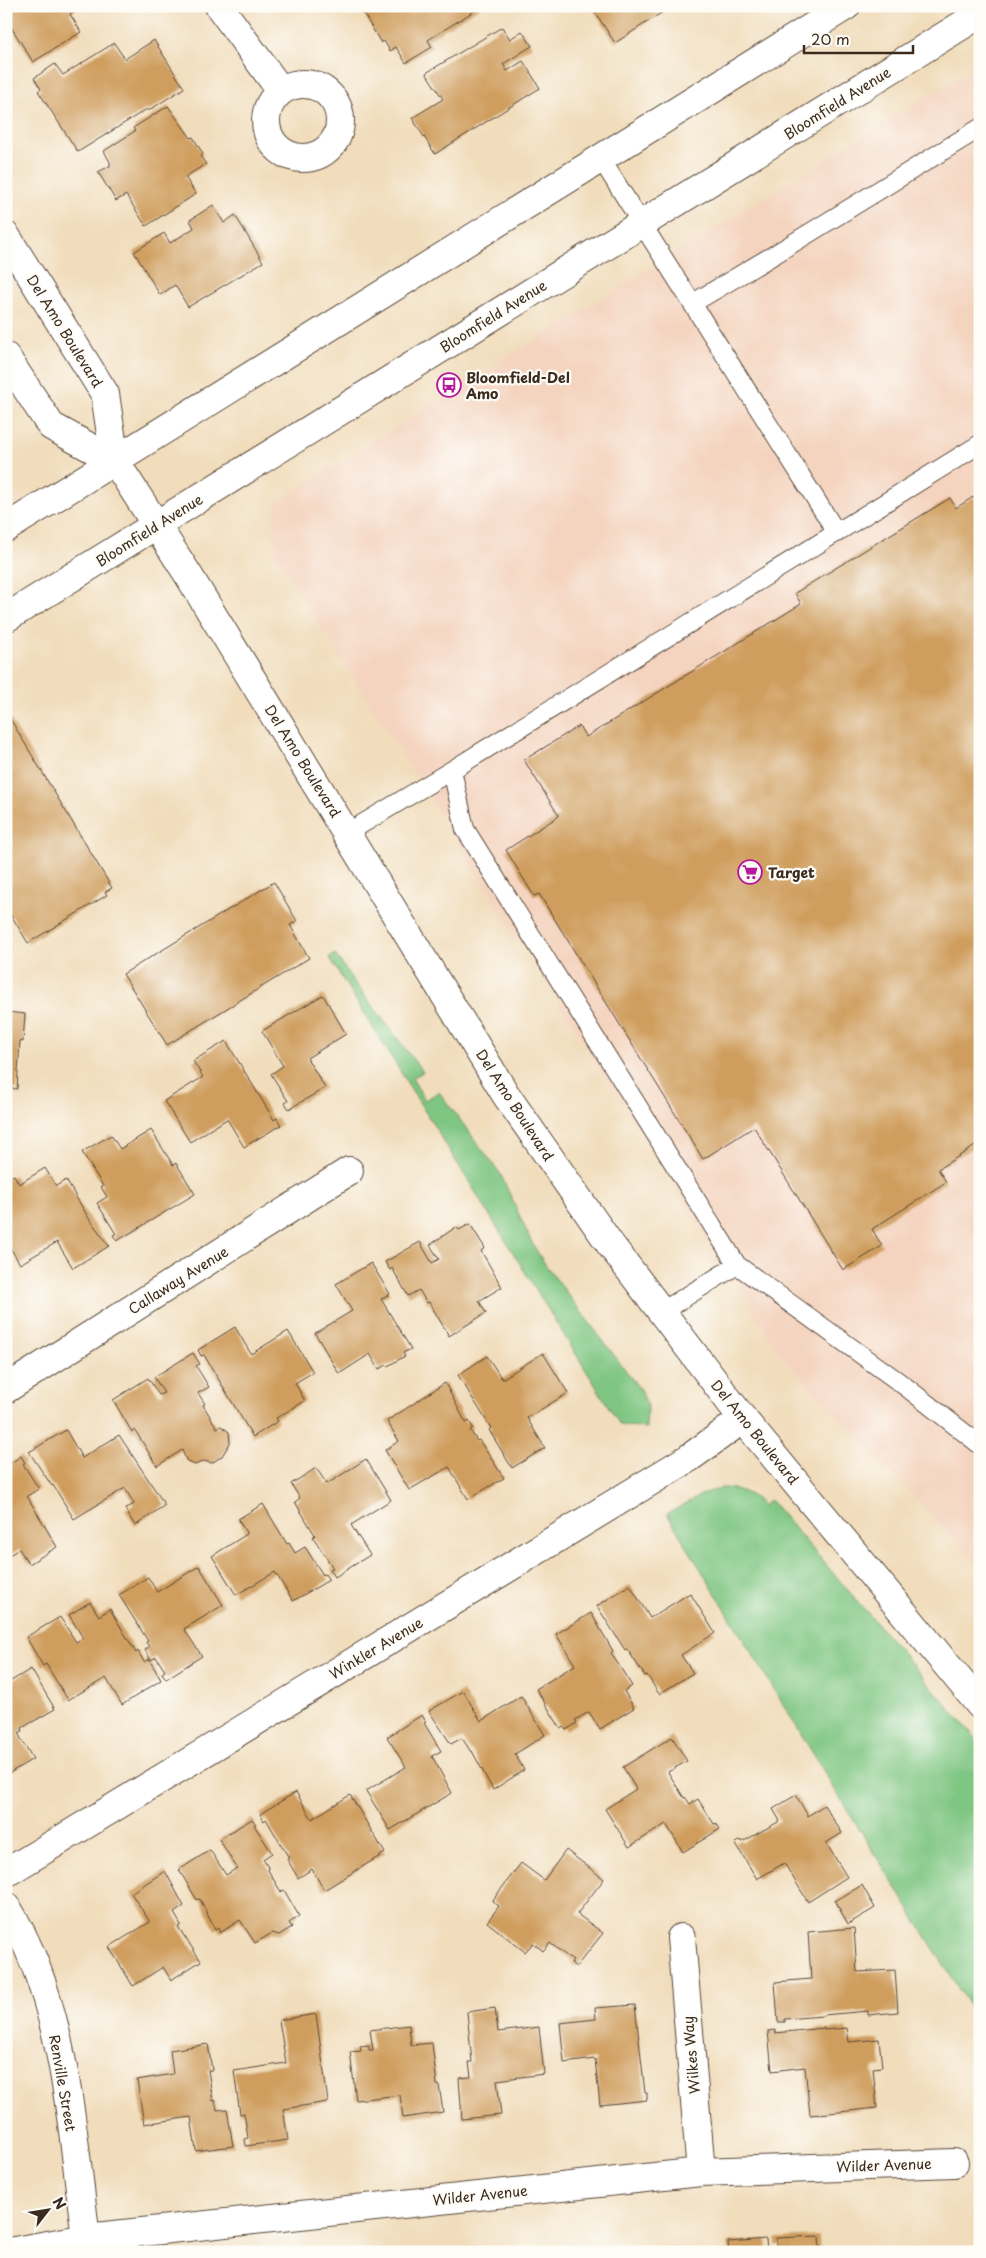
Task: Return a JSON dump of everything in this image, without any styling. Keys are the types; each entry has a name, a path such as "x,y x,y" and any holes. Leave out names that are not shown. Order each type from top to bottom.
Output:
{"street":[{"path":"219,6 281,91"},
{"path":"6,528 846,6"},
{"name":"Bloomfield Avenue","path":"6,618 980,14"},
{"name":"Del Amo Boulevard","path":"6,236 105,394 115,461 194,584 506,1095 661,1312 743,1419 980,1705"},
{"name":"Del Amo Boulevard","path":"6,357 51,426 115,461"},
{"name":"Callaway Avenue","path":"6,1389 349,1171"},
{"name":"Winkler Avenue","path":"6,1874 689,1458 743,1419"},
{"name":"Renville Street","path":"6,1906 17,1922 37,1972 63,2064 86,2238"},
{"name":"Wilkes Way","path":"681,1938 701,2172"},
{"name":"Wilder Avenue","path":"9,2252 86,2238 701,2172 954,2163"}],"lane":[{"path":"693,303 980,128"},
{"path":"601,159 837,533"},
{"path":"347,833 980,444"},
{"path":"452,770 465,829 737,1265 906,1387 980,1445"},
{"path":"661,1312 737,1265"}],"shaded area":[{"path":"980,63 980,1566 781,1356 273,550 276,502"}],"green space":[{"path":"335,954 423,1072 412,1078 425,1100 439,1092 500,1173 532,1243 544,1263 642,1392 647,1407 646,1428 620,1425 329,957"},
{"path":"720,1488 744,1492 754,1497 763,1506 770,1500 980,1743 980,2023 667,1514 703,1494"}],"building":[{"path":"6,6 77,6 78,8 70,14 81,32 33,62 6,19"},
{"path":"359,6 482,6 428,40 432,47 406,63 396,47 390,51 384,41 381,43"},
{"path":"591,6 672,6 615,43"},
{"path":"502,27 510,39 522,31 532,46 503,64 507,71 523,61 540,88 435,154 412,118 443,99 426,73"},
{"path":"154,40 184,88 78,152 38,91 41,89 34,78 55,64 63,75 114,43 125,59"},
{"path":"168,106 191,138 193,137 203,154 200,156 206,164 185,177 196,194 146,226 126,195 116,201 98,172 110,166 104,151 135,131 133,128"},
{"path":"213,205 224,223 235,215 263,262 188,307 175,285 160,295 134,252 164,233 170,243 194,228 190,220"},
{"name":"Target","path":"973,497 980,507 980,1143 938,1169 946,1182 872,1229 882,1246 843,1270 754,1127 703,1159 539,894 534,896 506,850 559,816 524,760 579,726 586,737 801,604 795,593 950,498 956,508"},
{"path":"6,712 112,888 105,892 107,895 28,943 6,907"},
{"path":"274,882 297,921 290,925 309,958 167,1045 123,974"},
{"path":"323,995 346,1034 307,1058 325,1088 289,1109 285,1103 288,1101 271,1074 283,1066 262,1031"},
{"path":"6,1012 25,1014 23,1042 20,1041 17,1089 6,1088"},
{"path":"226,1041 274,1120 277,1118 281,1125 244,1147 227,1119 190,1142 164,1101 203,1077 193,1061"},
{"path":"151,1130 173,1165 176,1163 195,1194 117,1241 113,1235 116,1234 97,1203 107,1197 101,1187 103,1186 82,1152 111,1135 120,1149"},
{"path":"45,1168 56,1186 66,1180 88,1217 109,1246 73,1268 57,1242 20,1264 6,1241 6,1179 14,1175 19,1184"},
{"path":"470,1224 485,1248 481,1251 502,1287 479,1301 486,1313 449,1336 429,1302 427,1303 419,1290 408,1296 392,1268 390,1270 385,1262 420,1242 432,1263 439,1259 430,1245 456,1227 459,1230"},
{"path":"371,1263 390,1294 381,1299 411,1349 403,1353 405,1356 379,1369 370,1354 339,1374 315,1333 352,1311 336,1284"},
{"path":"235,1327 251,1354 288,1331 313,1372 295,1383 305,1401 276,1418 278,1421 253,1437 204,1355 201,1356 198,1350"},
{"path":"193,1353 200,1364 196,1366 209,1387 198,1393 217,1428 221,1426 229,1432 230,1443 222,1456 212,1463 204,1461 195,1465 190,1463 186,1460 182,1450 157,1466 135,1430 132,1432 113,1400 148,1378 159,1395 164,1393 154,1377"},
{"path":"543,1353 568,1393 527,1418 545,1448 512,1468 489,1430 491,1428 458,1375 487,1356 502,1379"},
{"path":"445,1383 466,1423 469,1421 473,1428 470,1430 477,1441 479,1440 504,1478 468,1499 449,1467 409,1490 385,1450 399,1441 387,1421"},
{"path":"66,1430 82,1458 119,1435 165,1505 135,1526 125,1509 134,1504 125,1488 74,1519 53,1485 29,1452"},
{"path":"21,1456 25,1463 23,1464 39,1489 27,1496 57,1547 29,1564 19,1549 6,1557 6,1466"},
{"path":"366,1459 391,1500 351,1525 370,1555 335,1577 330,1569 333,1568 313,1537 315,1535 295,1502 300,1498 291,1484 316,1468 327,1484"},
{"path":"263,1504 287,1544 289,1543 295,1553 305,1547 323,1575 325,1574 329,1580 293,1601 275,1572 236,1595 212,1556 247,1534 238,1519"},
{"path":"199,1566 223,1605 184,1629 202,1656 166,1679 162,1673 165,1671 156,1657 151,1660 145,1650 149,1647 146,1642 148,1641 119,1595 148,1577 157,1592"},
{"path":"630,1585 650,1618 690,1593 715,1633 681,1655 693,1673 659,1694 627,1649 625,1650 597,1606"},
{"path":"90,1602 99,1616 110,1609 136,1653 138,1651 144,1662 149,1659 161,1680 122,1705 106,1678 68,1700 46,1664 43,1666 26,1637 60,1617 76,1642 83,1638 69,1615"},
{"path":"591,1613 613,1651 611,1653 632,1686 624,1691 634,1708 600,1729 589,1712 575,1720 577,1723 566,1730 564,1727 561,1729 536,1689 575,1665 556,1634"},
{"path":"31,1669 55,1709 22,1728 23,1731 19,1733 20,1737 33,1759 6,1775 6,1684"},
{"path":"463,1691 481,1721 521,1696 545,1735 515,1754 524,1770 493,1790 472,1751 462,1738 451,1744 429,1711"},
{"path":"422,1715 426,1722 424,1723 441,1751 432,1756 452,1793 390,1830 366,1791 406,1767 387,1737"},
{"path":"672,1737 687,1761 668,1772 684,1798 690,1804 698,1799 714,1824 716,1823 720,1829 683,1852 666,1824 629,1847 605,1809 636,1789 623,1767"},
{"path":"296,1792 312,1819 350,1795 385,1853 324,1890 312,1869 298,1878 287,1859 289,1858 266,1819 264,1821 260,1814"},
{"path":"796,1795 808,1816 824,1805 842,1833 826,1843 847,1877 808,1902 784,1863 757,1879 735,1843 741,1840 742,1842 780,1821 773,1809"},
{"path":"252,1819 272,1853 263,1859 268,1870 281,1892 284,1890 299,1916 289,1923 292,1927 279,1935 272,1933 255,1943 240,1920 220,1933 218,1928 215,1930 200,1899 197,1900 179,1870 210,1850 226,1875 237,1868 219,1839"},
{"path":"566,1850 604,1879 577,1914 603,1933 576,1967 571,1963 573,1961 550,1943 543,1951 533,1943 525,1952 487,1922 499,1906 492,1901 521,1863 544,1880"},
{"path":"165,1871 184,1906 174,1913 181,1925 178,1927 201,1961 171,1980 163,1967 133,1986 109,1947 150,1922 131,1893"},
{"path":"862,1885 875,1908 848,1924 835,1901"},
{"path":"854,1928 857,1972 895,1970 898,2012 868,2015 868,2011 785,2019 785,2022 778,2022 775,1982 811,1979 808,1932"},
{"path":"635,2005 647,2100 600,2105 595,2059 564,2063 560,2023 596,2019 595,2008"},
{"path":"495,2008 498,2032 539,2027 544,2074 497,2080 501,2115 462,2119 459,2078 471,2077 469,2062 472,2062 467,2012"},
{"path":"316,2014 328,2102 283,2109 288,2140 246,2146 245,2139 248,2138 244,2113 240,2114 234,2071 286,2063 279,2020"},
{"path":"409,2025 411,2045 432,2043 437,2085 439,2085 443,2112 403,2118 400,2095 356,2100 350,2052 361,2051 360,2046 369,2045 369,2050 373,2050 370,2030"},
{"path":"824,2028 824,2030 847,2028 849,2042 879,2039 882,2067 873,2068 877,2108 810,2115 805,2067 772,2071 768,2031 775,2030 775,2033"},
{"path":"208,2044 212,2070 208,2070 213,2101 215,2100 217,2110 227,2109 233,2146 196,2151 191,2117 144,2124 137,2080 173,2074 170,2050"},
{"path":"819,2236 820,2252 781,2252 781,2246 776,2246 776,2238"},
{"path":"766,2239 767,2252 729,2252 728,2242"},
{"path":"980,2248 980,2252 942,2252 942,2250"}],"place":[{"name":"Bloomfield-Del Amo","path":"449,385"},
{"name":"Target","path":"750,872"}]}
